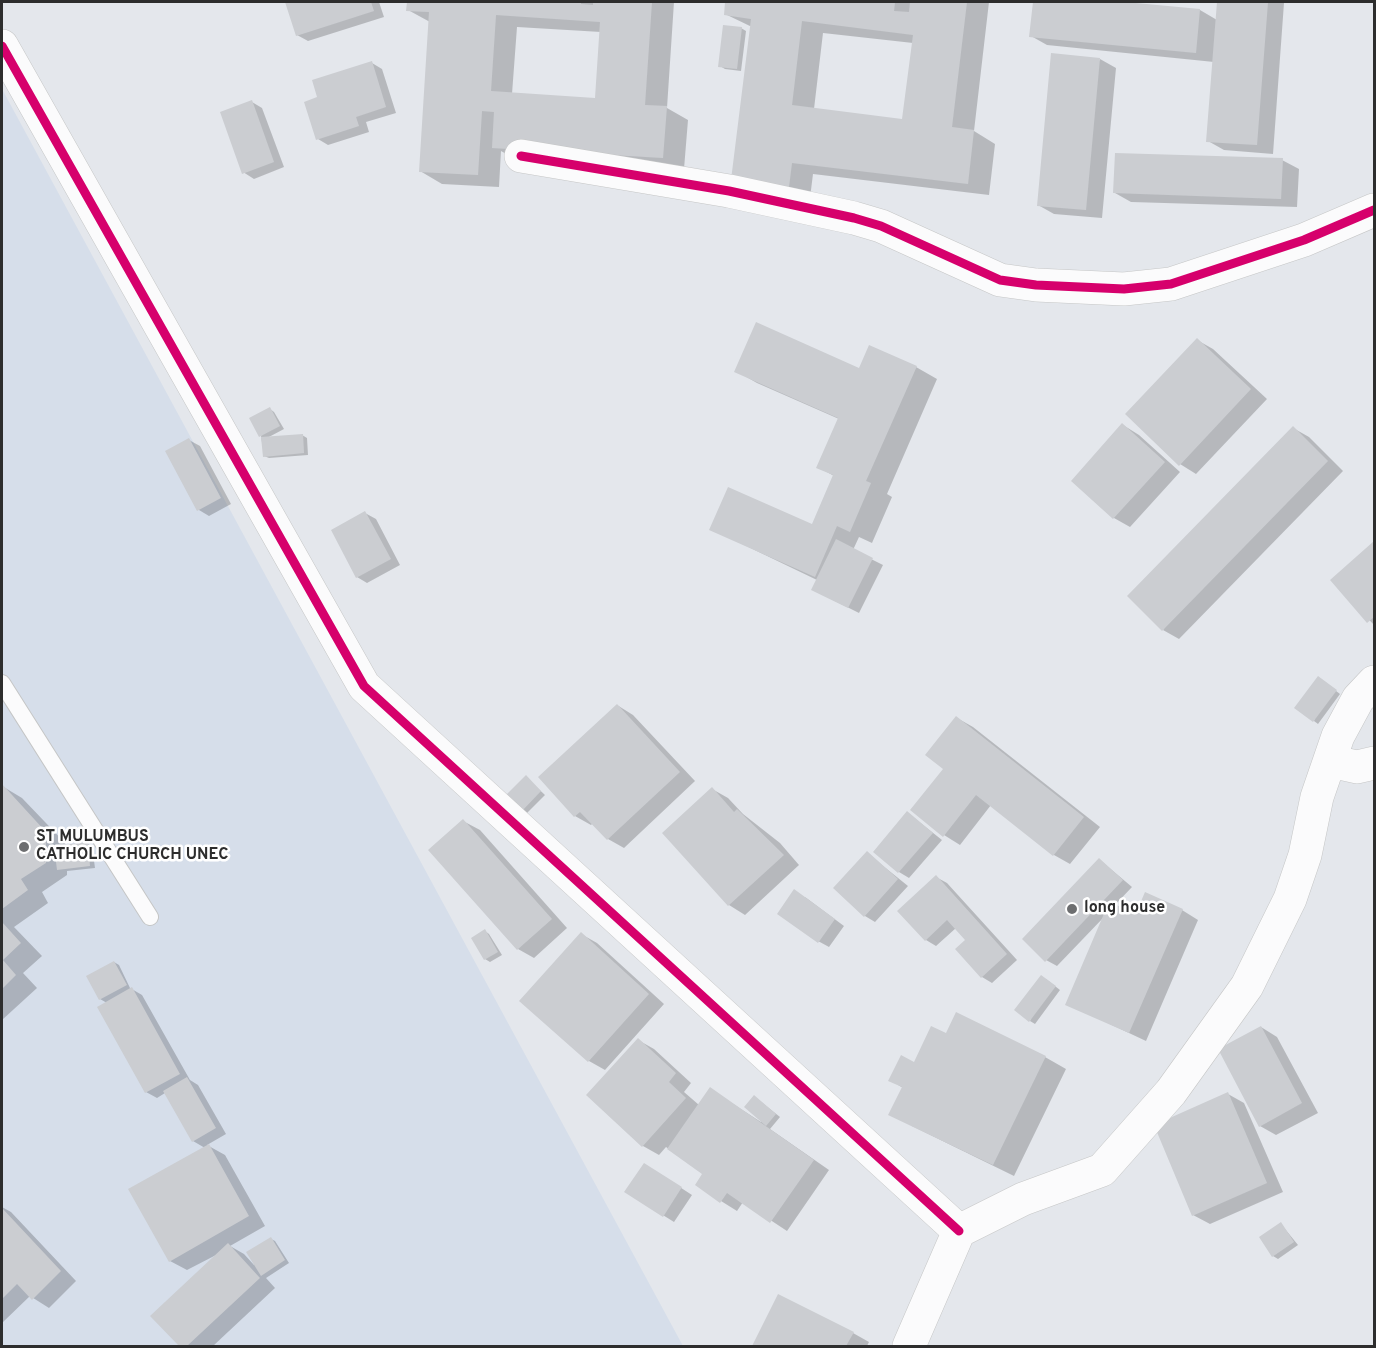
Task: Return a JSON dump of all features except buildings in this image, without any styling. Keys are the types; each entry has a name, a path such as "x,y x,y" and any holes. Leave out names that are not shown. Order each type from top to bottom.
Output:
{"street":[{"path":"2,46 364,686 959,1231"},
{"path":"522,156 729,191 854,218 881,226 1000,280 1036,285 1124,289 1171,284 1304,240 1374,210"},
{"path":"909,1347 959,1231 1023,1199 1102,1170 1171,1092 1247,986 1272,937 1305,855 1317,797 1338,736 1358,699 1374,682"},
{"path":"1330,761 1357,768 1374,764"}],"lane":[{"path":"2,683 150,917"}],"shaded area":[{"path":"2,89 683,1346 2,1346"}],"cycle path":[{"path":"2,46 364,686 959,1231"},
{"path":"521,156 729,191 854,218 881,226 1000,280 1036,285 1124,289 1171,284 1304,240 1374,210"}],"place":[{"name":"ST MULUMBUS CATHOLIC CHURCH UNEC","path":"24,847"},
{"name":"long house","path":"1072,909"}]}
